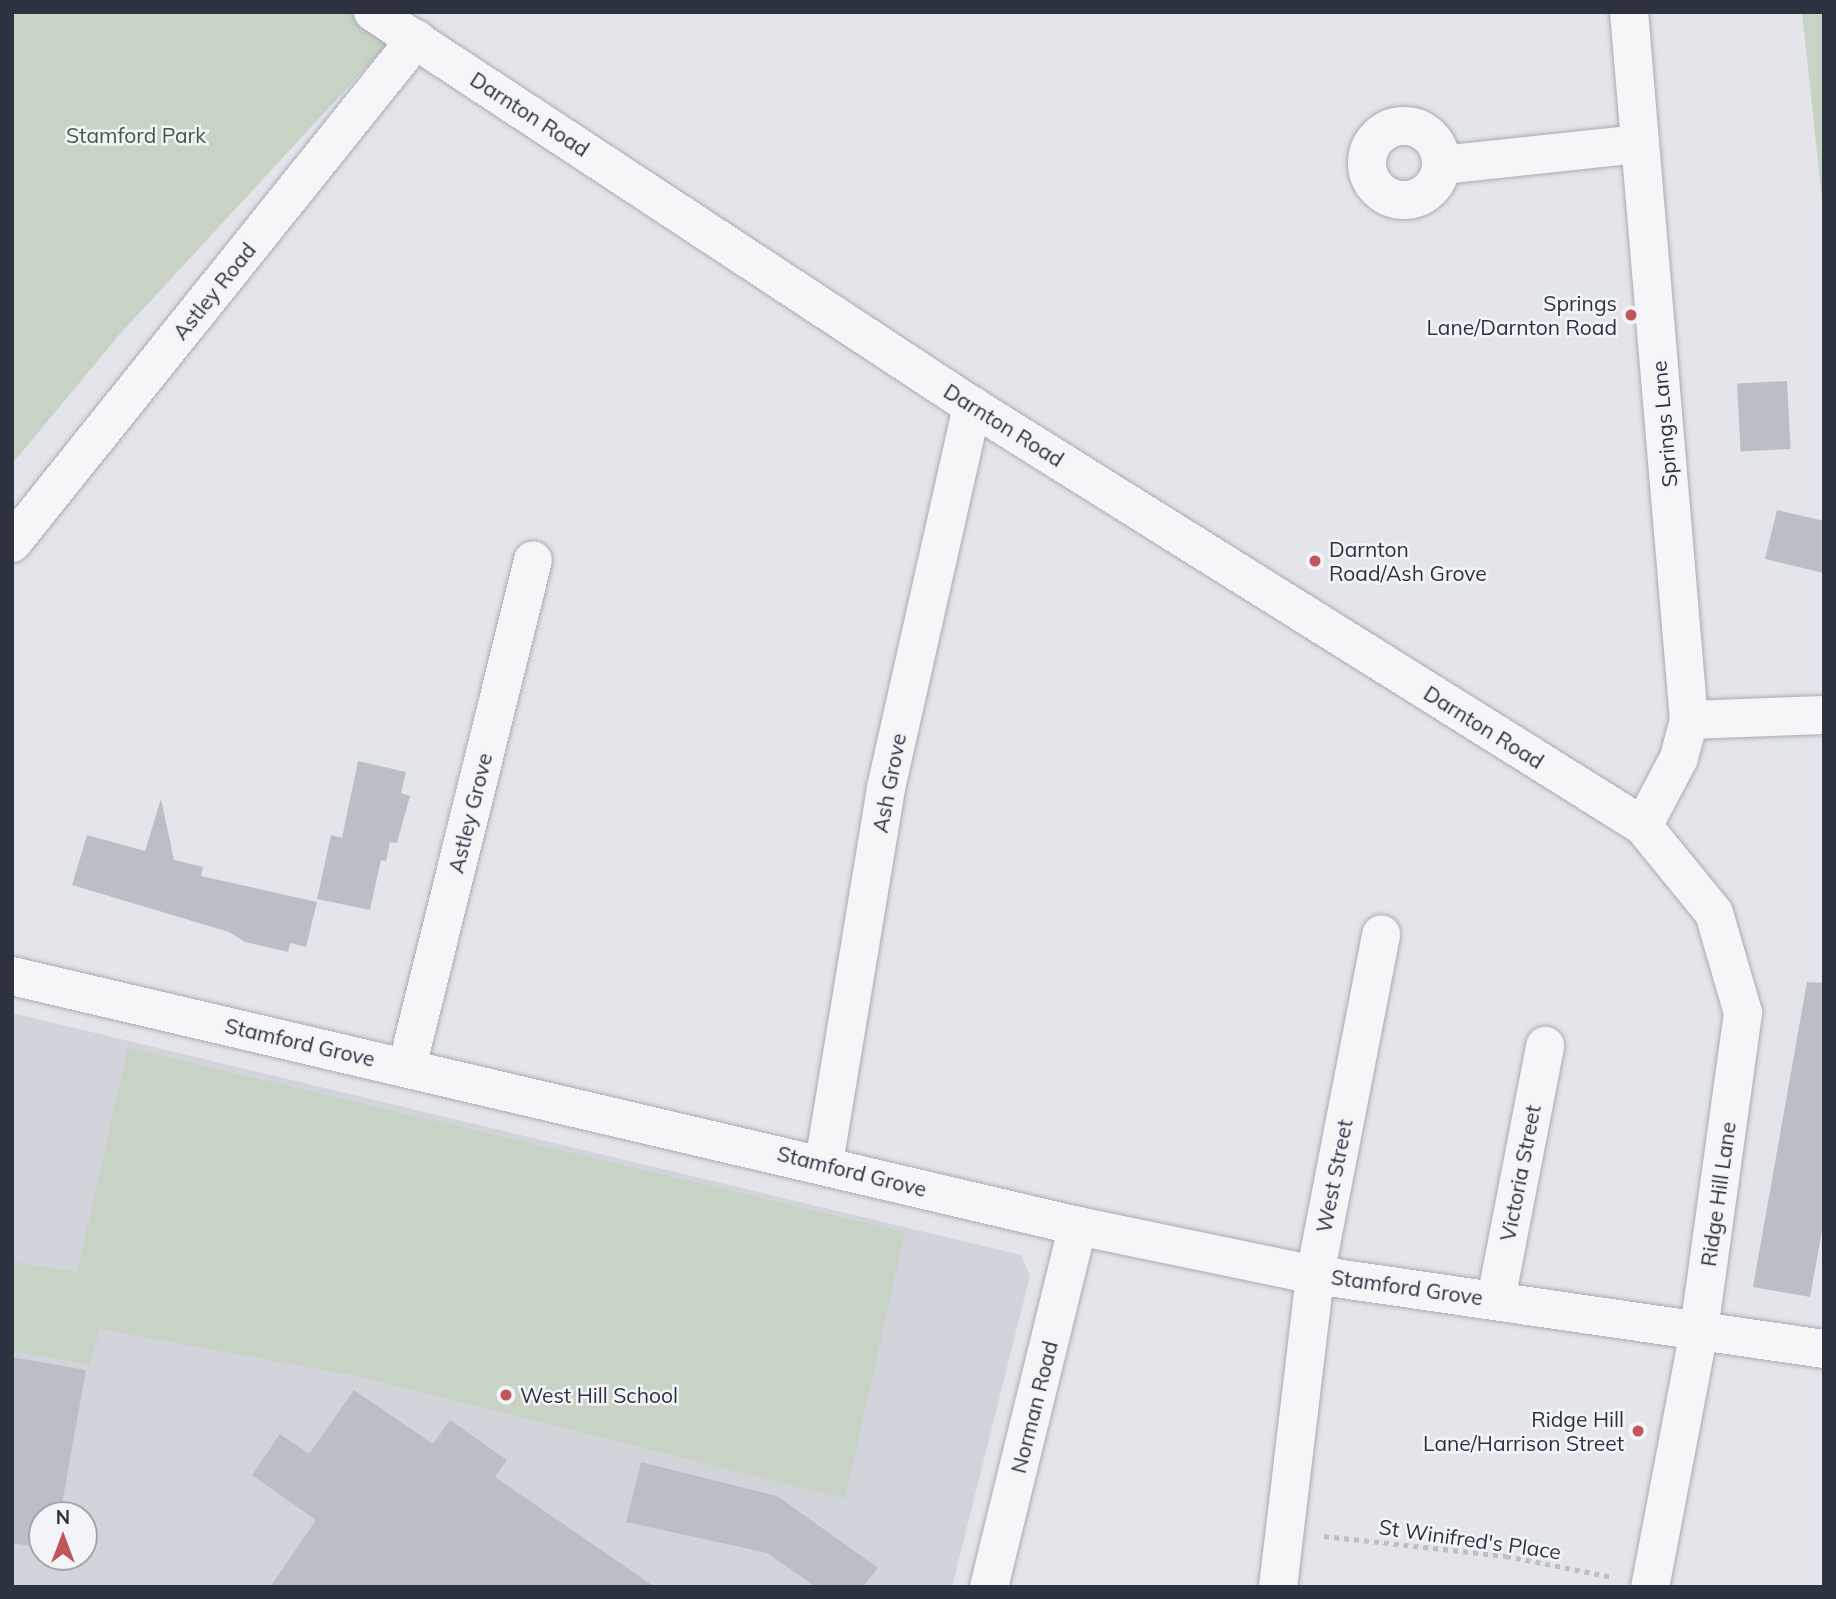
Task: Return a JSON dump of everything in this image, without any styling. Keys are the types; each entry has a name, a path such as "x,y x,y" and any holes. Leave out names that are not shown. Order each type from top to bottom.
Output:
{"street":[{"name":"Darnton Road","path":"373,12 972,406 1643,826"},
{"name":"Springs Lane","path":"1629,12 1689,720 1679,758 1643,826"},
{"name":"Astley Road","path":"12,543 416,39"},
{"path":"1442,165 1640,144"},
{"name":"Ash Grove","path":"824,1163 886,788 972,406"},
{"name":"Astley Grove","path":"407,1067 533,560"},
{"path":"1689,720 1824,715"},
{"name":"Ridge Hill Lane","path":"1643,826 1714,913 1743,1013 1699,1331 1650,1585"},
{"name":"West Street","path":"1278,1587 1315,1275 1381,934"},
{"name":"Stamford Grove","path":"12,976 824,1163 1078,1226 1315,1275 1496,1299 1824,1349"},
{"name":"Victoria Street","path":"1496,1299 1545,1046"},
{"name":"Norman Road","path":"989,1587 1078,1226"}],"path":[{"name":"St Winifred's Place","path":"1285,1531 1506,1556 1650,1585"}],"shaded area":[{"name":"West Hill School","path":"12,1013 1021,1255 1030,1276 952,1587 12,1587"}],"green space":[{"name":"Stamford Park","path":"12,12 411,12 397,34 120,334 12,464"},
{"path":"1802,12 1824,12 1824,218"},
{"path":"128,1048 905,1232 845,1499 350,1375 100,1329 89,1365 12,1351 12,1262 77,1272"}],"building":[{"path":"1787,381 1791,449 1741,452 1737,384"},
{"path":"1777,510 1824,521 1824,573 1765,559"},
{"path":"358,761 406,772 401,793 410,796 397,843 390,842 386,861 381,860 370,910 317,899 331,835 342,838"},
{"path":"161,799 174,860 203,867 201,876 317,902 306,947 290,943 288,952 245,942 229,932 72,885 87,835 145,851"},
{"path":"1807,982 1824,983 1824,1220 1810,1297 1753,1287"},
{"path":"12,1357 86,1370 63,1501 28,1501 28,1546 12,1543"},
{"path":"354,1390 433,1444 450,1420 507,1460 495,1477 655,1587 270,1587 316,1520 252,1475 280,1434 309,1454"},
{"path":"641,1462 777,1496 878,1568 863,1587 816,1587 767,1553 626,1522"}],"place":[{"name":"Springs Lane/Darnton Road","path":"1631,315"},
{"name":"Darnton Road/Ash Grove","path":"1315,561"},
{"name":"West Hill School","path":"506,1395"},
{"name":"Ridge Hill Lane/Harrison Street","path":"1638,1431"}]}
